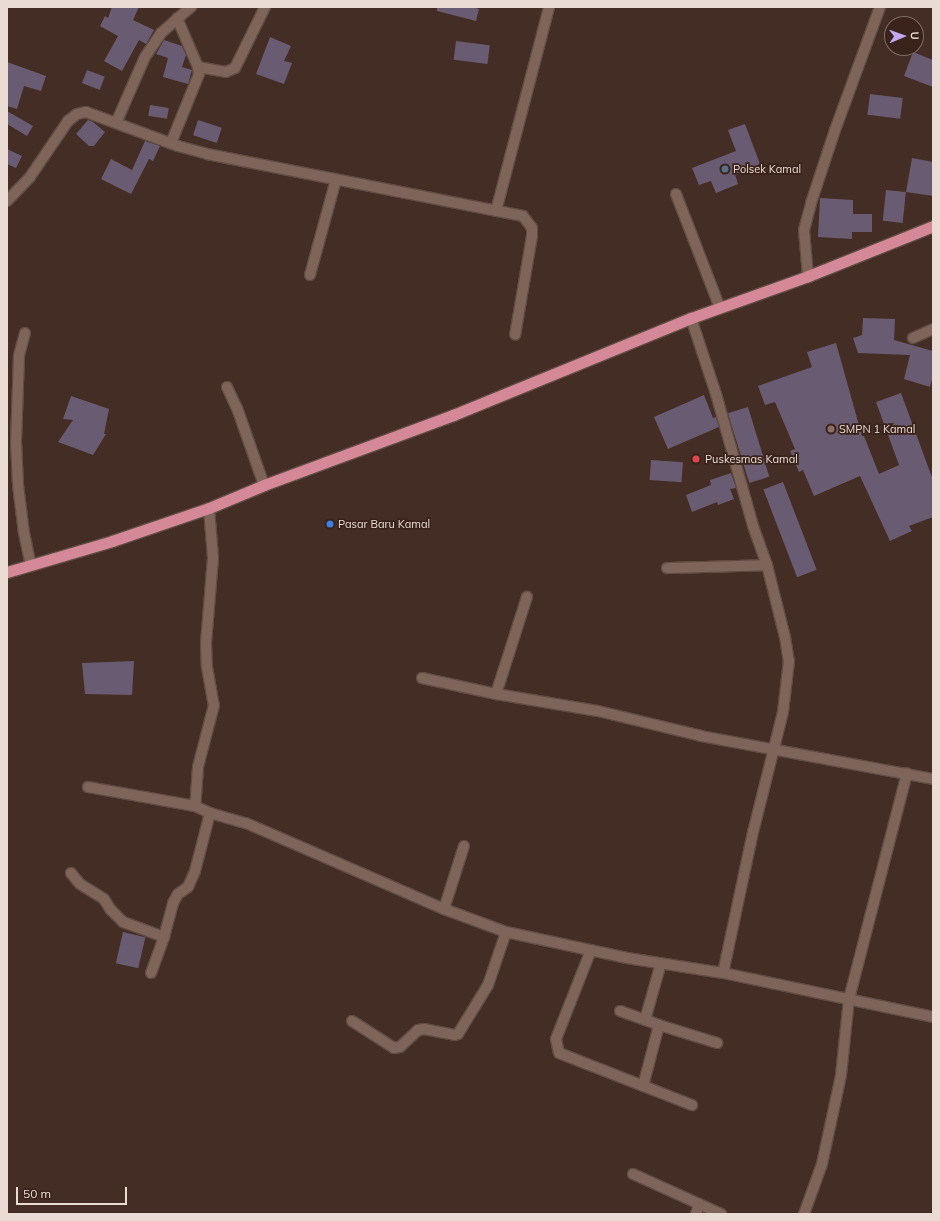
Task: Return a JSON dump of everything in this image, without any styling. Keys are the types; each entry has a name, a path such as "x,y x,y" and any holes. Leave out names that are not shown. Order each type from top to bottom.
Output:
{"highway":[{"path":"7,572 112,541 209,508 264,485 453,415 691,318 808,276 933,226"}],"street":[{"path":"116,123 145,57 162,33 191,7"},
{"path":"198,67 226,72 235,68 265,7"},
{"path":"496,211 549,7"},
{"path":"808,276 804,230 834,130 880,7"},
{"path":"171,144 199,74 198,67 177,18"},
{"path":"7,201 30,177 71,117 86,112 171,144 207,154 523,216 532,228 532,236 515,335"},
{"path":"310,275 336,179"},
{"path":"676,194 720,308"},
{"path":"691,318 716,394 753,526 766,565 785,637 789,661 783,712 753,832 723,973"},
{"path":"913,338 933,329"},
{"path":"25,333 19,356 16,442 18,485 31,565"},
{"path":"227,387 237,408 264,485"},
{"path":"195,806 198,767 214,705 207,667 206,643 213,558 209,508"},
{"path":"667,568 766,565"},
{"path":"496,694 527,597"},
{"path":"422,678 496,694 598,711 694,734 908,773 933,779"},
{"path":"804,1214 822,1164 841,1075 849,999 908,773"},
{"path":"88,787 195,806 210,813 246,823 444,909 506,932 592,950 723,973 933,1017"},
{"path":"151,973 164,937 173,903 178,894 188,887 195,870 210,813"},
{"path":"444,909 464,846"},
{"path":"71,873 80,884 104,899 111,910 123,922 164,937"},
{"path":"352,1021 394,1048 400,1047 418,1030 424,1029 454,1036 458,1034 488,985 506,932"},
{"path":"592,950 556,1039 556,1046 559,1053 692,1105"},
{"path":"645,1020 661,963"},
{"path":"620,1011 717,1043"},
{"path":"643,1086 659,1025"},
{"path":"633,1174 721,1214"},
{"path":"696,1214 699,1204"}],"building":[{"path":"112,7 139,7 133,20 154,30 146,44 139,40 122,71 104,61 118,36 100,26 105,16 108,18"},
{"path":"437,7 472,7 479,9 476,21 437,11"},
{"path":"270,37 291,46 284,61 292,63 284,84 256,74"},
{"path":"164,40 182,46 186,55 182,67 192,70 188,84 163,77 168,58 156,54"},
{"path":"456,41 490,45 487,64 454,60"},
{"path":"912,56 923,56 933,60 933,87 904,76"},
{"path":"7,62 46,76 41,91 24,86 17,109 7,106"},
{"path":"87,70 105,77 100,90 82,83"},
{"path":"870,94 903,98 900,119 867,115"},
{"path":"150,105 169,108 167,119 148,116"},
{"path":"7,111 33,126 27,136 7,124"},
{"path":"88,120 93,122 105,132 94,146 89,146 76,134"},
{"path":"198,120 222,128 217,143 193,135"},
{"path":"745,124 760,164 735,174 738,184 716,193 711,181 699,185 692,168 736,151 728,130"},
{"path":"145,141 160,146 153,161 149,159 131,194 101,179 111,159 132,170"},
{"path":"7,149 22,156 16,168 7,164"},
{"path":"912,158 933,162 933,196 906,192"},
{"path":"886,190 906,192 903,223 883,221"},
{"path":"820,198 853,200 853,214 872,214 872,232 852,232 852,239 818,237"},
{"path":"863,318 895,319 894,340 933,351 933,375 930,387 904,379 910,355 858,353 853,338 862,335"},
{"path":"836,343 862,436 864,436 879,474 899,465 876,402 901,393 933,480 933,517 909,526 912,531 890,541 860,476 814,496 803,470 799,472 790,451 795,449 775,402 765,405 758,386 812,367 807,352"},
{"path":"704,395 713,418 716,417 719,427 668,449 654,417"},
{"path":"71,396 109,409 104,434 106,434 93,455 58,442 73,420 63,419"},
{"path":"748,407 769,477 749,483 728,413"},
{"path":"651,460 683,462 682,482 650,480"},
{"path":"731,473 736,488 730,489 734,499 718,505 717,502 692,512 686,495 711,485 710,480"},
{"path":"783,482 817,570 797,577 763,490"},
{"path":"134,661 132,695 85,694 82,663"},
{"path":"123,932 145,937 138,968 116,963"}],"place":[{"name":"Polsek Kamal","path":"725,169"},
{"name":"SMPN 1 Kamal","path":"831,429"},
{"name":"Puskesmas Kamal","path":"696,459"},
{"name":"Pasar Baru Kamal","path":"330,524"}]}
